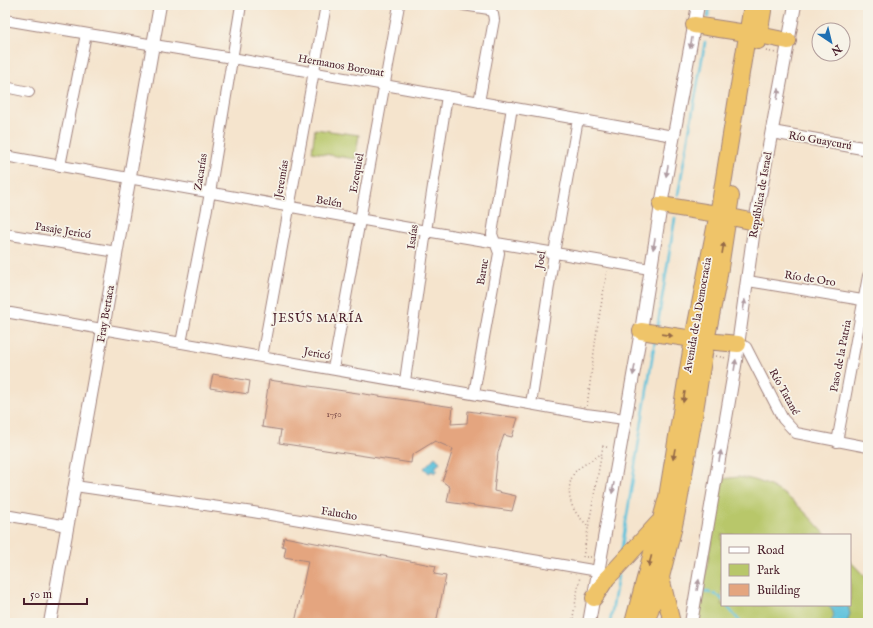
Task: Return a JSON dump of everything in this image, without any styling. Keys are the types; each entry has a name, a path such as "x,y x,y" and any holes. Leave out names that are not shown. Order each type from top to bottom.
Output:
{"highway":[{"name":"Avenida de la Democracia","path":"633,623 667,497 699,340 718,281 723,215 739,147 753,35 752,5"},
{"name":"Avenida de la Democracia","path":"753,35 764,5"},
{"path":"694,25 788,41"},
{"path":"661,206 723,215 755,222"},
{"path":"641,331 699,340 738,344"},
{"name":"Avenida de la Democracia","path":"646,623 661,577 679,502 694,416 699,340"},
{"path":"594,598 607,578 661,520"},
{"path":"661,577 672,623"}],"street":[{"name":"Fray Bertaca","path":"50,623 160,5"},
{"name":"Zacarías","path":"181,343 210,193 241,5"},
{"name":"Jeremías","path":"262,357 326,5"},
{"name":"Ezequiel","path":"334,369 399,5"},
{"path":"463,5 489,10 493,14 494,20 479,102"},
{"path":"589,623 641,331 673,136 698,5"},
{"name":"República de Israel","path":"692,623 732,386 748,281 755,222 794,5"},
{"name":"Hermanos Boronat","path":"5,20 232,58 673,136"},
{"path":"60,166 86,34"},
{"path":"5,87 29,92"},
{"name":"Isaías","path":"405,381 447,96"},
{"name":"Baruc","path":"474,394 499,253 492,234 512,108"},
{"name":"Joel","path":"531,404 554,253 578,120"},
{"name":"Río Guaycurú","path":"772,132 868,149"},
{"name":"Belén","path":"5,156 650,270"},
{"name":"Pasaje Jericó","path":"5,234 117,252"},
{"name":"Paso de la Patria","path":"837,442 866,301 868,276"},
{"name":"Río de Oro","path":"748,281 866,301"},
{"name":"Jericó","path":"5,312 405,381 586,414 625,419"},
{"name":"Río Tatané","path":"738,344 746,347 783,419 796,433 868,447"},
{"name":"Falucho","path":"75,486 253,512 581,568 599,565"},
{"path":"5,515 67,526"}],"path":[{"path":"586,414 597,329 609,263"},
{"path":"572,623 603,446 620,450"},
{"path":"588,526 574,510 570,499 569,485 575,472 601,454"},
{"path":"583,557 599,565"}],"green space":[{"path":"315,129 359,135 355,159 312,152"},
{"path":"738,477 752,479 777,490 798,505 825,534 721,534 721,606 851,606 851,562 868,580 868,623 697,623 722,479"}],"water":[{"path":"435,457 440,462 435,468 438,470 435,473 432,471 429,473 424,468"},
{"path":"828,606 848,606 850,614 847,623 830,623 834,616"}],"building":[{"path":"213,374 250,381 248,394 210,388"},
{"path":"269,380 453,407 451,424 467,423 468,411 518,418 512,437 504,435 498,452 494,491 516,496 512,511 447,502 450,487 442,481 453,449 435,441 412,455 411,463 279,443 281,430 262,427"},
{"path":"284,537 436,566 434,574 446,576 436,623 295,623 308,561 284,557 286,547 282,546"}],"waterway":[{"path":"708,17 710,5"},
{"path":"678,195 705,42"},
{"path":"657,329 675,218"},
{"path":"621,553 655,340"},
{"path":"610,623 618,576"},
{"path":"702,590 710,593"},
{"path":"714,594 721,599"},
{"path":"727,606 741,623"}],"district":[{"name":"JESÚS MARÍA","path":"318,318"}]}
